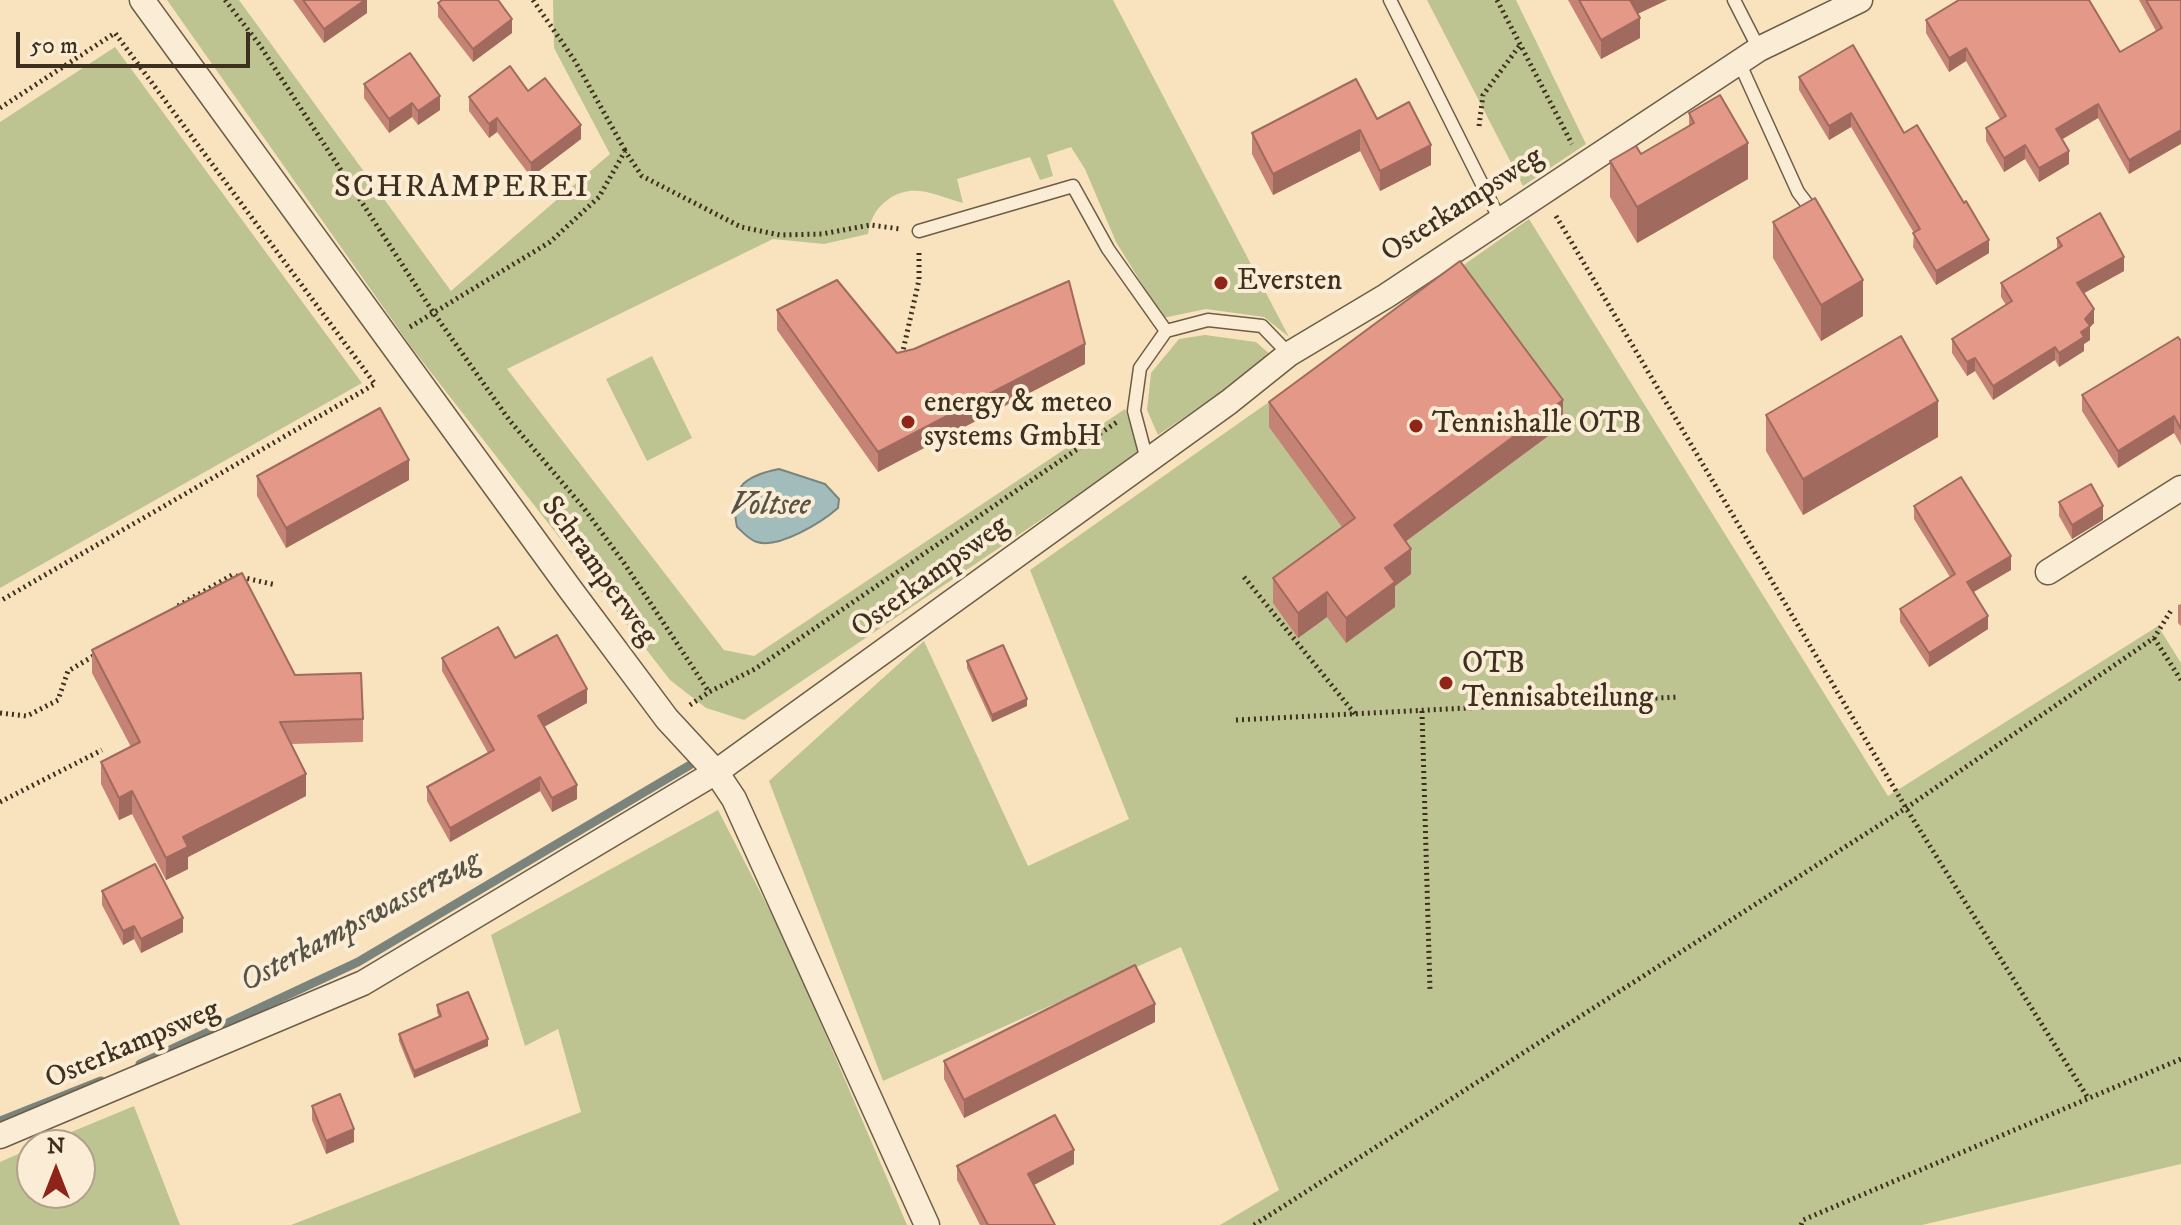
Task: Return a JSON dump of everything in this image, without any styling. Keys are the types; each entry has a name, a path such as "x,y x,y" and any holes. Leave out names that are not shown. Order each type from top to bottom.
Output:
{"street":[{"name":"Schramperweg","path":"142,0 667,719 716,772 734,799 927,1225"},
{"name":"Osterkampsweg","path":"0,1136 363,983 716,772 1229,402 1289,354 1386,296 1749,56 1860,0"},
{"path":"2048,572 2181,488"}],"lane":[{"path":"1390,0 1500,220"},
{"path":"1734,0 1749,56 1798,192 1825,227"},
{"path":"919,231 1073,186 1108,249 1166,331"},
{"path":"1147,460 1134,411 1140,368 1166,331 1208,320 1262,326 1289,354"}],"path":[{"path":"225,0 259,44 433,312 510,421 583,507 624,563 709,692 755,669 1134,411"},
{"path":"533,0 575,61 642,176 741,227 780,235 822,234 870,225 919,231 919,280 899,370"},
{"path":"1497,0 1583,166"},
{"path":"0,108 115,33 375,384 0,601"},
{"path":"1473,167 1483,95 1520,45"},
{"path":"389,341 550,242 599,197 625,151 627,153"},
{"path":"1542,192 1906,808 2088,1098"},
{"path":"177,607 232,575 276,585"},
{"path":"1244,577 1356,715"},
{"path":"1254,1225 1906,808 2154,638 2172,609"},
{"path":"2154,638 2181,680"},
{"path":"0,713 27,716 58,700 68,671 109,647"},
{"path":"1236,720 1678,697"},
{"path":"1422,711 1430,990"},
{"path":"0,802 102,750"},
{"path":"1801,1225 1803,1220 2181,1059"}],"green space":[{"path":"167,0 239,0 451,291 610,154 554,48 553,0 1113,0 1289,337 1264,317 1206,309 1163,318 1116,242 1085,169 1071,147 1047,155 1053,176 1040,180 1030,157 957,179 963,203 926,192 899,193 878,209 868,234 824,244 773,239 507,369 724,650 754,656 1125,409 1140,453 744,720 706,708 670,680 412,348"},
{"path":"1427,0 1516,0 1586,144 1523,186"},
{"path":"115,47 362,383 0,588 0,122"},
{"path":"1529,219 1888,796 2158,626 2181,663 2181,1164 1922,1225 1220,1225 1279,1190 1181,947 883,1081 769,781 924,641 1028,866 1129,819 1030,570"},
{"path":"1205,335 1256,342 1273,357 1158,435 1147,410 1151,373 1179,339"},
{"path":"652,356 692,438 647,461 606,379"},
{"path":"718,810 787,944 907,1225 291,1225 581,1112 558,1029 525,1046 491,935"},
{"path":"134,1106 180,1225 0,1225 0,1162 16,1155 16,1209 96,1209 96,1129 79,1129"}],"water":[{"name":"Voltsee","path":"779,469 825,484 839,499 838,508 811,527 788,538 777,542 757,542 737,527 737,493 748,480"}],"building":[{"path":"303,0 365,0 324,29"},
{"path":"442,0 498,0 512,19 473,49 438,3"},
{"path":"1579,0 1630,0 1640,18 1601,40"},
{"path":"1959,0 2089,0 2120,52 2162,28 2146,0 2181,0 2181,130 2129,160 2098,104 2056,129 2069,151 2039,168 2025,145 2004,158 1986,128 2006,116 1966,48 1949,58 1926,20"},
{"path":"1853,45 1904,133 1917,125 1989,240 1936,271 1913,233 1920,229 1851,113 1829,126 1799,77"},
{"path":"410,53 440,96 418,111 412,103 389,119 364,84"},
{"path":"510,66 528,91 545,78 581,125 531,163 497,118 489,124 469,97"},
{"path":"1356,79 1377,119 1409,102 1431,145 1380,171 1360,130 1273,174 1252,133"},
{"path":"1720,95 1748,143 1637,207 1610,161 1636,146 1641,154 1694,123 1689,113"},
{"path":"1815,198 1863,280 1821,305 1773,222"},
{"path":"2100,213 2124,257 2077,283 2094,309 2085,319 2090,326 2081,332 2084,337 2059,353 2055,347 1993,386 1975,358 1967,362 1952,339 2012,301 2001,283 2062,246 2057,238"},
{"name":"Tennishalle OTB","path":"1460,261 1563,400 1394,525 1411,549 1385,568 1395,582 1346,618 1327,592 1298,613 1273,578 1355,518 1269,402"},
{"name":"energy & meteo systems GmbH","path":"837,280 897,353 914,349 1069,281 1085,344 878,452 777,310"},
{"path":"1901,336 1938,401 1803,479 1766,415"},
{"path":"2178,337 2181,341 2181,429 2174,416 2118,451 2082,395"},
{"path":"380,408 409,460 286,528 257,476"},
{"path":"1961,477 2011,556 1967,582 1988,616 1929,653 1900,609 1955,574 1914,506"},
{"path":"2091,484 2103,506 2072,525 2059,502"},
{"path":"242,573 295,675 361,673 363,719 280,722 306,774 183,837 188,847 166,858 132,791 119,798 101,762 140,742 92,650"},
{"path":"498,627 515,658 557,635 587,689 538,716 577,785 552,798 540,777 450,828 427,787 494,750 442,658"},
{"path":"1003,645 1027,699 992,715 967,661"},
{"path":"155,864 183,918 141,939 134,926 123,931 102,891"},
{"path":"1135,965 1155,1004 964,1100 944,1061"},
{"path":"468,992 488,1039 414,1071 399,1034 441,1016 437,1005"},
{"path":"340,1094 354,1129 326,1141 312,1106"},
{"path":"1055,1115 1074,1150 1028,1174 1055,1225 988,1225 957,1166"}],"waterway":[{"name":"Osterkampswasserzug","path":"140,1064 358,962 690,765"},
{"name":"Osterkampswasserzug","path":"0,1121 101,1081"}],"place":[{"name":"Eversten","path":"1221,283"},
{"name":"energy & meteo systems GmbH","path":"908,422"},
{"name":"Tennishalle OTB","path":"1416,426"},
{"name":"OTB Tennisabteilung","path":"1446,683"}],"district":[{"name":"SCHRAMPEREI","path":"462,189"}]}
